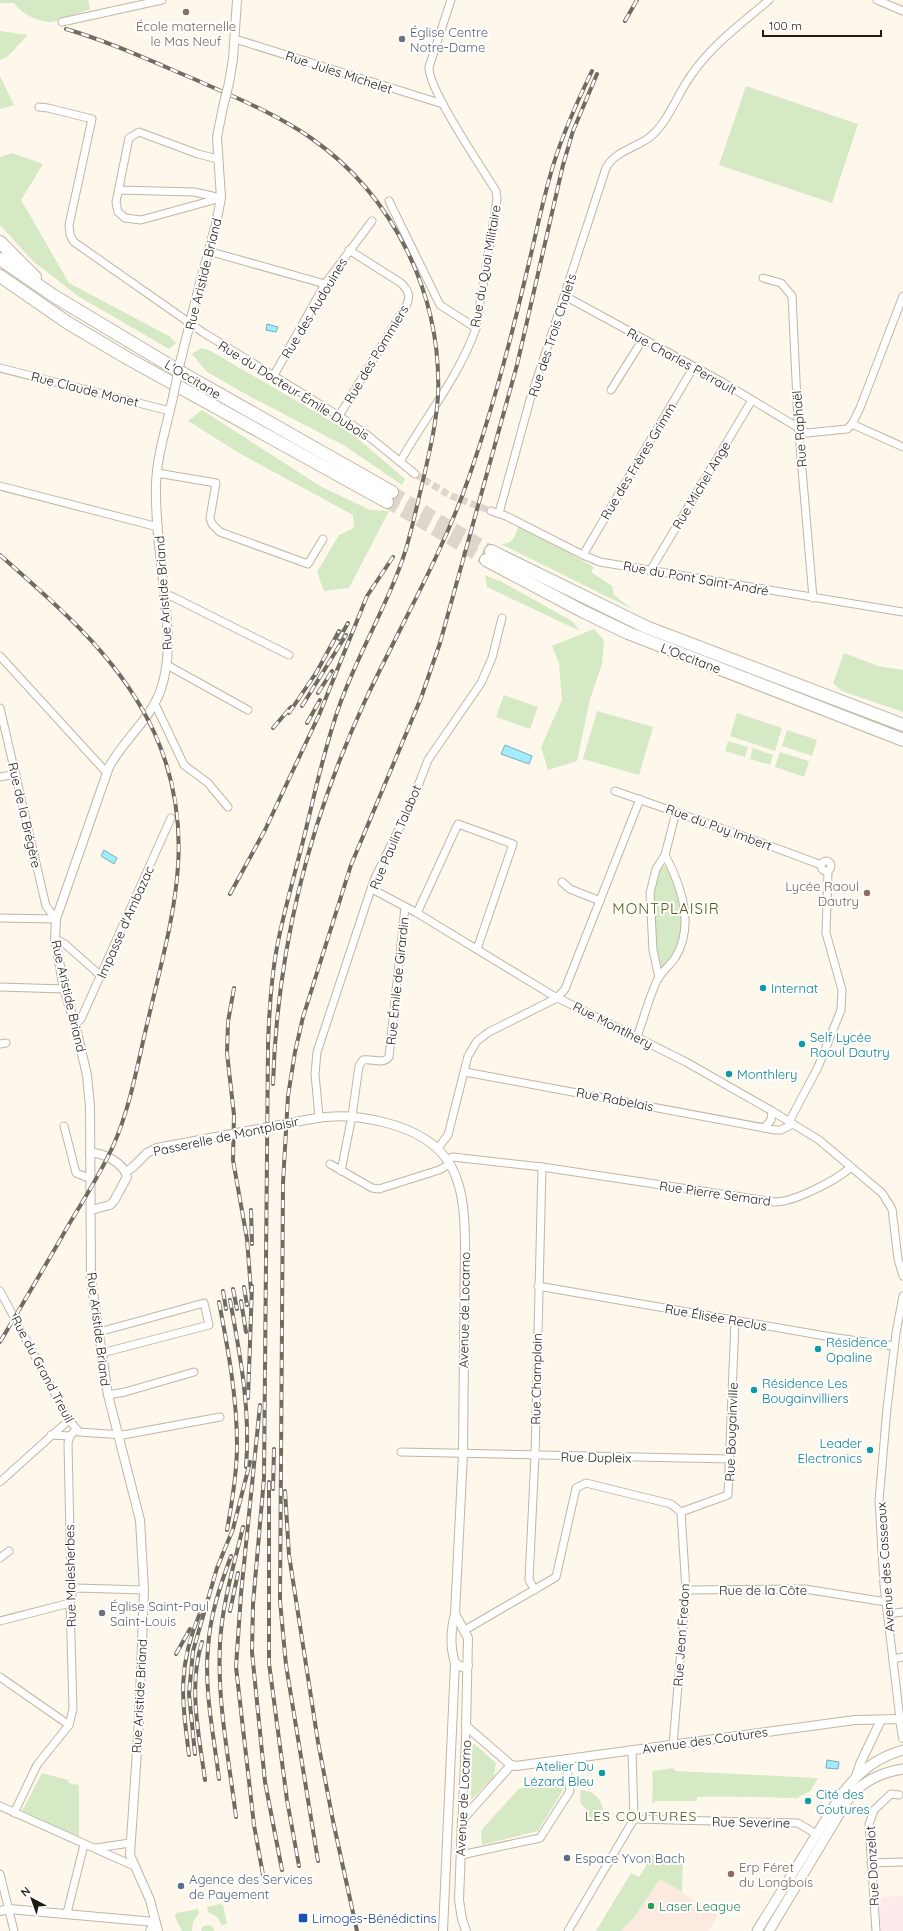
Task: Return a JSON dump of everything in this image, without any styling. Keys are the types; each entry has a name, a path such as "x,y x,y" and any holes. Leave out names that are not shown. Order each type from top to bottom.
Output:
{"highway":[{"path":"0,242 54,296"},
{"name":"L'Occitane","path":"0,258 54,296 389,497 120,354 68,323 0,276"},
{"name":"L'Occitane","path":"899,739 628,634 584,612 488,556 646,626 903,725"},
{"path":"855,706 903,719"}],"main road":[{"path":"757,1931 816,1834 841,1795 856,1776 886,1756 903,1750"},
{"path":"769,1931 849,1798 858,1788 869,1780 888,1772 903,1769"}],"street":[{"path":"62,22 162,0"},
{"name":"Rue Aristide Briand","path":"158,1931 150,1900 130,1855 139,1721 144,1590 140,1520 108,1395 91,1279 90,1108 87,1075 75,1024 64,990 55,939 56,919 107,773 118,753 155,704 162,688 167,664 168,645 158,527 157,473 180,363 191,324 221,198 217,137 229,83 235,39 237,0"},
{"name":"Rue du Quai Militaire","path":"400,462 458,370 476,328 497,199 496,191 443,104 429,74 429,67 451,0"},
{"name":"Rue des Trois Chalets","path":"499,513 530,400 606,168 610,160 650,137 667,117 691,74 710,52 769,0"},
{"path":"877,0 903,11"},
{"name":"Rue Jules Michelet","path":"235,39 443,104"},
{"name":"Rue du Docteur Émile Dubois","path":"39,108 48,108 92,119 69,225 70,235 74,242 191,324 367,435 415,474"},
{"path":"218,159 198,154 139,132 129,138 116,202 118,212 125,218 141,220 221,198"},
{"path":"119,190 194,192 221,198"},
{"path":"389,201 440,305 476,328"},
{"name":"Rue des Audouines","path":"273,377 325,284 372,221"},
{"name":"Rue des Pommiers","path":"339,416 407,304 409,296 405,287 401,283 349,250"},
{"path":"208,251 325,284"},
{"name":"Rue Raphaël","path":"763,278 782,283 792,296 799,427 813,598"},
{"name":"Rue Charles Perrault","path":"565,296 752,400 807,433 847,429 852,424"},
{"path":"903,296 860,408 852,424 903,447"},
{"path":"611,390 643,339"},
{"name":"Rue Claude Monet","path":"0,368 170,411"},
{"name":"Rue des Frères Grimm","path":"583,555 693,368"},
{"name":"Rue Michel Ange","path":"650,571 752,400"},
{"path":"157,473 216,483 210,518 212,524 220,532 308,564 323,539"},
{"path":"0,486 158,527"},
{"name":"Rue du Pont Saint-André","path":"491,511 499,513 600,562 903,612"},
{"path":"164,595 171,596 289,655"},
{"name":"Rue Paulin Talabot","path":"315,1118 315,1074 317,1052 374,880 411,804 428,760 481,683 492,658 502,618"},
{"path":"0,656 107,773"},
{"path":"0,662 9,666"},
{"path":"167,664 248,710"},
{"path":"155,704 184,765 208,783 228,807"},
{"name":"Rue de la Brégère","path":"0,708 46,906 56,919"},
{"path":"0,777 16,774"},
{"name":"Rue du Puy Imbert","path":"615,791 821,865 824,871 828,871 826,933 842,990 841,1010 818,1067 791,1123"},
{"path":"438,1148 448,1135 468,1056 477,1041 489,1032 557,998 565,989 640,799"},
{"path":"659,978 653,950 650,893 656,869 664,854 676,812"},
{"name":"Impasse d'Ambazac","path":"75,1024 81,1019 171,818"},
{"path":"417,913 458,824 513,844 477,949"},
{"path":"637,1037 659,978 675,958 683,938 686,924 684,910 673,869 664,854"},
{"path":"562,882 570,889 600,901"},
{"name":"Rue Montlhery","path":"372,889 417,913 557,998 686,1062 772,1111 827,1147 850,1168"},
{"name":"Rue Émile de Girardin","path":"341,1171 352,1116 360,1063 367,1059 381,1061 386,1060 389,1057 405,907"},
{"path":"0,918 56,919"},
{"path":"55,939 65,944 101,976"},
{"path":"0,987 64,990"},
{"name":"Rue Rabelais","path":"465,1072 764,1128 781,1130 791,1123"},
{"path":"764,1128 771,1120 772,1111"},
{"name":"Avenue de Locarno","path":"315,1118 352,1116 370,1118 411,1130 424,1137 438,1148 449,1162 455,1175 465,1212 463,1454 455,1614 451,1627 453,1632 452,1652 455,1663 443,1931"},
{"name":"Passerelle de Montplaisir","path":"126,1172 147,1153 157,1148 315,1118"},
{"path":"64,1126 76,1173 91,1179"},
{"path":"90,1153 98,1152 121,1166 126,1172 126,1181 114,1201 104,1207 91,1210"},
{"name":"Rue Pierre Semard","path":"449,1162 453,1157 542,1167 774,1202 787,1201 824,1184 850,1168"},
{"path":"330,1164 372,1188 379,1189 439,1170 449,1162"},
{"name":"Rue Champlain","path":"535,1590 529,1580 535,1456 542,1167"},
{"path":"850,1168 882,1193 892,1209 898,1260 903,1276"},
{"path":"897,1245 903,1240"},
{"name":"Rue Élisée Reclus","path":"538,1286 868,1344 894,1346"},
{"name":"Rue du Grand Treuil","path":"0,1291 69,1420 76,1430 83,1434 118,1435 220,1417"},
{"name":"Avenue des Casseaux","path":"900,1719 886,1602 879,1501 894,1346 903,1296"},
{"path":"99,1332 204,1304 209,1325 102,1353"},
{"name":"Rue Bougainville","path":"681,1512 728,1495 735,1320"},
{"path":"108,1395 125,1392 194,1372"},
{"path":"0,1482 69,1420"},
{"path":"51,1435 70,1436 76,1430"},
{"name":"Rue Malesherbes","path":"69,1725 73,1710 70,1603 73,1590 71,1583 68,1443 70,1436"},
{"name":"Rue Dupleix","path":"401,1452 730,1459"},
{"path":"453,1632 465,1630 556,1577 576,1488 586,1483 671,1504 681,1512"},
{"name":"Rue Jean Fredon","path":"673,1745 686,1590 681,1512"},
{"path":"0,1558 9,1551"},
{"path":"73,1590 76,1588 144,1590"},
{"name":"Rue de la Côte","path":"686,1590 805,1589 886,1602"},
{"path":"0,1621 70,1603"},
{"path":"888,1614 903,1612"},
{"path":"455,1614 465,1630"},
{"name":"Avenue de Locarno","path":"465,1630 468,1638 468,1665 459,1900 466,1931"},
{"path":"893,1659 903,1657"},
{"path":"455,1663 462,1667 468,1665"},
{"path":"0,1677 69,1725 37,1765 14,1812"},
{"path":"900,1719 903,1738"},
{"name":"Avenue des Coutures","path":"511,1765 516,1766 632,1751 855,1720 900,1719"},
{"path":"856,1776 860,1764 881,1720"},
{"path":"462,1820 511,1765 466,1726"},
{"path":"568,1931 634,1819 632,1751"},
{"path":"461,1856 540,1838 570,1791 566,1759"},
{"name":"Rue Donzelot","path":"876,1931 869,1824 874,1810 891,1794 899,1795"},
{"path":"0,1806 84,1845 95,1848 134,1866"},
{"name":"Rue Severine","path":"634,1819 798,1823 816,1834"},
{"path":"95,1848 130,1843"},
{"path":"67,1913 84,1845"},
{"path":"871,1863 903,1862"},
{"path":"0,1874 14,1931"},
{"path":"0,1911 9,1909 67,1913 155,1922 150,1931"}],"shaded area":[{"path":"660,1879 718,1915 708,1931 621,1931 634,1917"},
{"path":"903,1896 903,1931 881,1931 878,1897"}],"green space":[{"path":"0,0 88,0 90,9 50,22 25,14 14,3 0,3"},
{"path":"0,31 28,35 7,57 0,60"},
{"path":"0,76 14,105 0,109"},
{"path":"746,86 858,124 832,203 719,165"},
{"path":"12,153 43,164 21,200 69,283 169,336 176,343 169,349 78,296 34,262 0,225 0,157"},
{"path":"201,348 209,350 336,424 357,438 405,479 402,485 345,446 249,396 207,372 192,354"},
{"path":"202,410 320,486 370,510 389,511 349,588 324,591 317,572 339,535 354,528 353,515 239,453 188,421"},
{"path":"519,526 594,567 591,572 612,586 614,595 632,609 501,544 509,543 511,541"},
{"path":"485,575 502,582 572,621 580,631 487,587"},
{"path":"594,629 604,640 602,664 590,699 577,761 548,770 541,747 562,700 559,663 552,646"},
{"path":"844,653 878,666 903,670 903,712 842,691 833,683"},
{"path":"504,695 538,707 530,729 496,717"},
{"path":"597,711 653,727 639,775 583,759"},
{"path":"737,713 782,728 775,751 730,736"},
{"path":"787,730 817,740 812,756 782,746"},
{"path":"728,741 748,747 745,757 725,751"},
{"path":"753,748 773,755 770,765 750,759"},
{"path":"780,752 809,761 804,777 775,767"},
{"path":"666,866 680,903 682,913 682,932 674,951 664,967 661,968 657,953 653,892 661,867"},
{"path":"472,1742 496,1763 494,1776 471,1800"},
{"path":"674,1768 675,1771 818,1778 811,1788 812,1790 795,1799 794,1797 697,1797 697,1801 655,1801 655,1803 652,1803 652,1771"},
{"path":"42,1773 69,1780 68,1783 79,1785 79,1837 22,1811"},
{"path":"554,1783 564,1783 563,1790 538,1831 482,1845 481,1832 483,1828 517,1791 517,1789"},
{"path":"580,1790 592,1793 600,1801 604,1818 603,1825 585,1814 587,1810 581,1804"},
{"path":"646,1856 683,1856 682,1892 660,1879 634,1917 621,1931 596,1931 631,1873 639,1877 646,1866 642,1862"},
{"path":"219,1904 223,1905 227,1924 222,1925 217,1917 208,1912 207,1907"},
{"path":"198,1909 199,1914 193,1921 192,1931 182,1931 175,1917 176,1913"},
{"path":"207,1925 212,1926 215,1931 201,1931 202,1927"}],"water":[{"path":"267,324 278,327 276,332 266,330"},
{"path":"505,745 532,756 529,764 501,754"},
{"path":"104,850 117,858 114,864 101,856"},
{"path":"827,1760 839,1762 838,1769 826,1768"}],"tunnel":[{"path":"415,474 449,495 491,511"},
{"path":"392,492 491,551"},
{"path":"387,502 486,560"}],"railway":[{"path":"625,21 637,0"},
{"path":"66,29 130,52 254,106 311,138 340,162 366,189 389,218 407,251 421,285 432,321 437,358 438,396 436,417 411,531 399,569 348,684 329,737 283,919 277,947 272,984 268,1046 264,1478 253,1604 252,1652 265,1782 282,1870"},
{"path":"273,1084 281,985 289,936 312,840 345,747 378,673 420,590 446,534 469,477 493,402 507,351 553,166 561,142 592,71"},
{"path":"318,1861 286,1665 280,1601 283,1183 288,1096 295,1052 303,1017 351,865 421,698 440,643 517,365 563,165 573,131 597,74"},
{"path":"0,555 66,614 86,635 124,680 140,705 154,732 168,769 176,805 179,841 173,911 166,946 134,1083 120,1129 98,1176 0,1342"},
{"path":"230,894 265,830 319,715 367,596 393,557"},
{"path":"339,639 348,623"},
{"path":"315,675 339,631"},
{"path":"302,706 346,635"},
{"path":"289,713 318,670"},
{"path":"318,693 332,671"},
{"path":"307,723 320,700"},
{"path":"273,728 291,707"},
{"path":"234,988 228,1022 227,1053 234,1115 233,1160 247,1239 251,1291"},
{"path":"251,1210 252,1244"},
{"path":"249,1372 252,1286"},
{"path":"244,1287 247,1305"},
{"path":"233,1289 237,1309"},
{"path":"223,1291 226,1309"},
{"path":"230,1300 244,1383 247,1425 246,1467"},
{"path":"241,1301 246,1332"},
{"path":"219,1302 226,1337 237,1427 235,1477 227,1530"},
{"path":"248,1398 249,1368"},
{"path":"260,1405 241,1594 236,1667 254,1825 263,1875"},
{"path":"273,1489 274,1449"},
{"path":"195,1754 189,1694 193,1651 217,1568 233,1529 250,1462"},
{"path":"269,1482 269,1663 287,1800 299,1866"},
{"path":"285,1491 289,1555 318,1742 333,1821 357,1931"},
{"path":"236,1817 222,1709 220,1687 220,1644 223,1614 243,1527"},
{"path":"219,1779 208,1697 207,1664 209,1636 213,1612 231,1556"},
{"path":"230,1611 238,1573"},
{"path":"189,1755 183,1700 183,1683 188,1650 200,1613"},
{"path":"176,1654 190,1629"},
{"path":"202,1642 198,1659 195,1693 205,1780"}],"place":[{"name":"École maternelle le Mas Neuf","path":"186,12"},
{"name":"Église Centre Notre-Dame","path":"402,39"},
{"name":"Lycée Raoul Dautry","path":"867,893"},
{"name":"Internat","path":"763,988"},
{"name":"Self Lycée Raoul Dautry","path":"802,1044"},
{"name":"Monthlery","path":"729,1074"},
{"name":"Résidence Opaline","path":"818,1349"},
{"name":"Résidence Les Bougainvilliers","path":"754,1390"},
{"name":"Leader Electronics","path":"870,1450"},
{"name":"Église Saint-Paul Saint-Louis","path":"102,1613"},
{"name":"Atelier Du Lézard Bleu","path":"602,1773"},
{"name":"Cité des Coutures","path":"808,1801"},
{"name":"Espace Yvon Bach","path":"567,1858"},
{"name":"Erp Féret du Longbois","path":"731,1874"},
{"name":"Agence des Services de Payement","path":"181,1886"},
{"name":"Laser League","path":"651,1906"},
{"name":"Limoges-Bénédictins","path":"303,1918"}],"district":[{"name":"MONTPLAISIR","path":"666,909"},
{"name":"LES COUTURES","path":"641,1816"}]}
